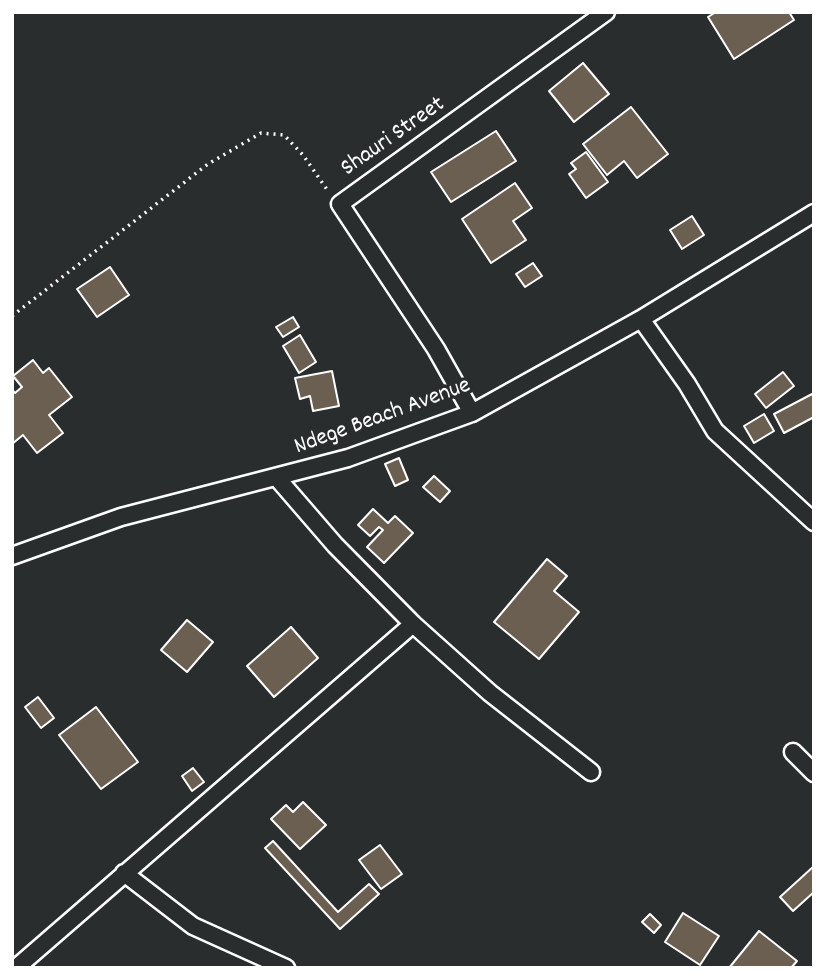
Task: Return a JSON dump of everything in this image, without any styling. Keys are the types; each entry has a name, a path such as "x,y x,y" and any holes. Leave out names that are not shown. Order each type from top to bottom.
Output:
{"street":[{"name":"Shauri Street","path":"472,413 436,349 340,204 606,12"},
{"name":"Ndege Beach Avenue","path":"12,556 121,517 278,479 348,458 472,413 641,319 814,213"},
{"path":"641,319 687,384 715,430 814,522"},
{"path":"278,479 335,545 413,624 490,693 591,772"},
{"path":"16,968 413,624"},
{"path":"793,752 814,773"},
{"path":"124,873 193,926 286,968"}],"path":[{"path":"12,316 208,164 261,133 284,135 340,204"}],"building":[{"path":"716,12 789,12 794,20 734,59 708,17"},
{"path":"583,63 609,94 574,122 549,91"},
{"path":"631,107 668,154 637,178 624,161 607,175 583,144"},
{"path":"496,131 516,161 451,202 431,172"},
{"path":"586,152 608,182 586,198 569,174 576,169 571,163"},
{"path":"515,183 532,208 513,221 526,240 491,263 462,219"},
{"path":"692,216 704,235 682,249 670,230"},
{"path":"533,263 542,276 525,287 516,274"},
{"path":"110,267 129,295 97,317 77,289"},
{"path":"293,317 299,327 283,337 276,327"},
{"path":"300,335 316,362 299,373 283,346"},
{"path":"33,360 43,373 49,368 72,397 49,415 63,433 37,453 23,435 12,444 12,389 15,393 22,387 13,376"},
{"path":"332,371 339,406 313,411 310,396 300,399 295,378"},
{"path":"783,372 794,386 766,408 755,394"},
{"path":"814,393 814,417 784,433 774,414"},
{"path":"764,414 774,431 754,443 744,426"},
{"path":"399,458 408,480 395,486 385,464"},
{"path":"434,476 450,491 440,502 423,487"},
{"path":"373,509 388,523 395,516 413,533 384,563 367,547 383,530 379,527 370,536 358,525"},
{"path":"547,559 567,576 554,591 579,612 539,659 494,622"},
{"path":"187,620 213,642 187,672 161,650"},
{"path":"291,627 318,658 274,697 247,666"},
{"path":"38,697 54,718 41,728 25,707"},
{"path":"96,707 138,762 101,789 59,735"},
{"path":"193,768 204,782 192,791 182,776"},
{"path":"303,802 326,825 300,849 271,819 286,805 293,812"},
{"path":"273,841 338,912 369,884 379,894 340,929 265,848"},
{"path":"380,845 402,874 381,889 359,860"},
{"path":"814,866 814,892 793,911 780,897"},
{"path":"683,913 719,936 700,965 665,942"},
{"path":"650,914 661,925 654,933 642,922"},
{"path":"759,931 797,961 791,968 729,968"}]}
